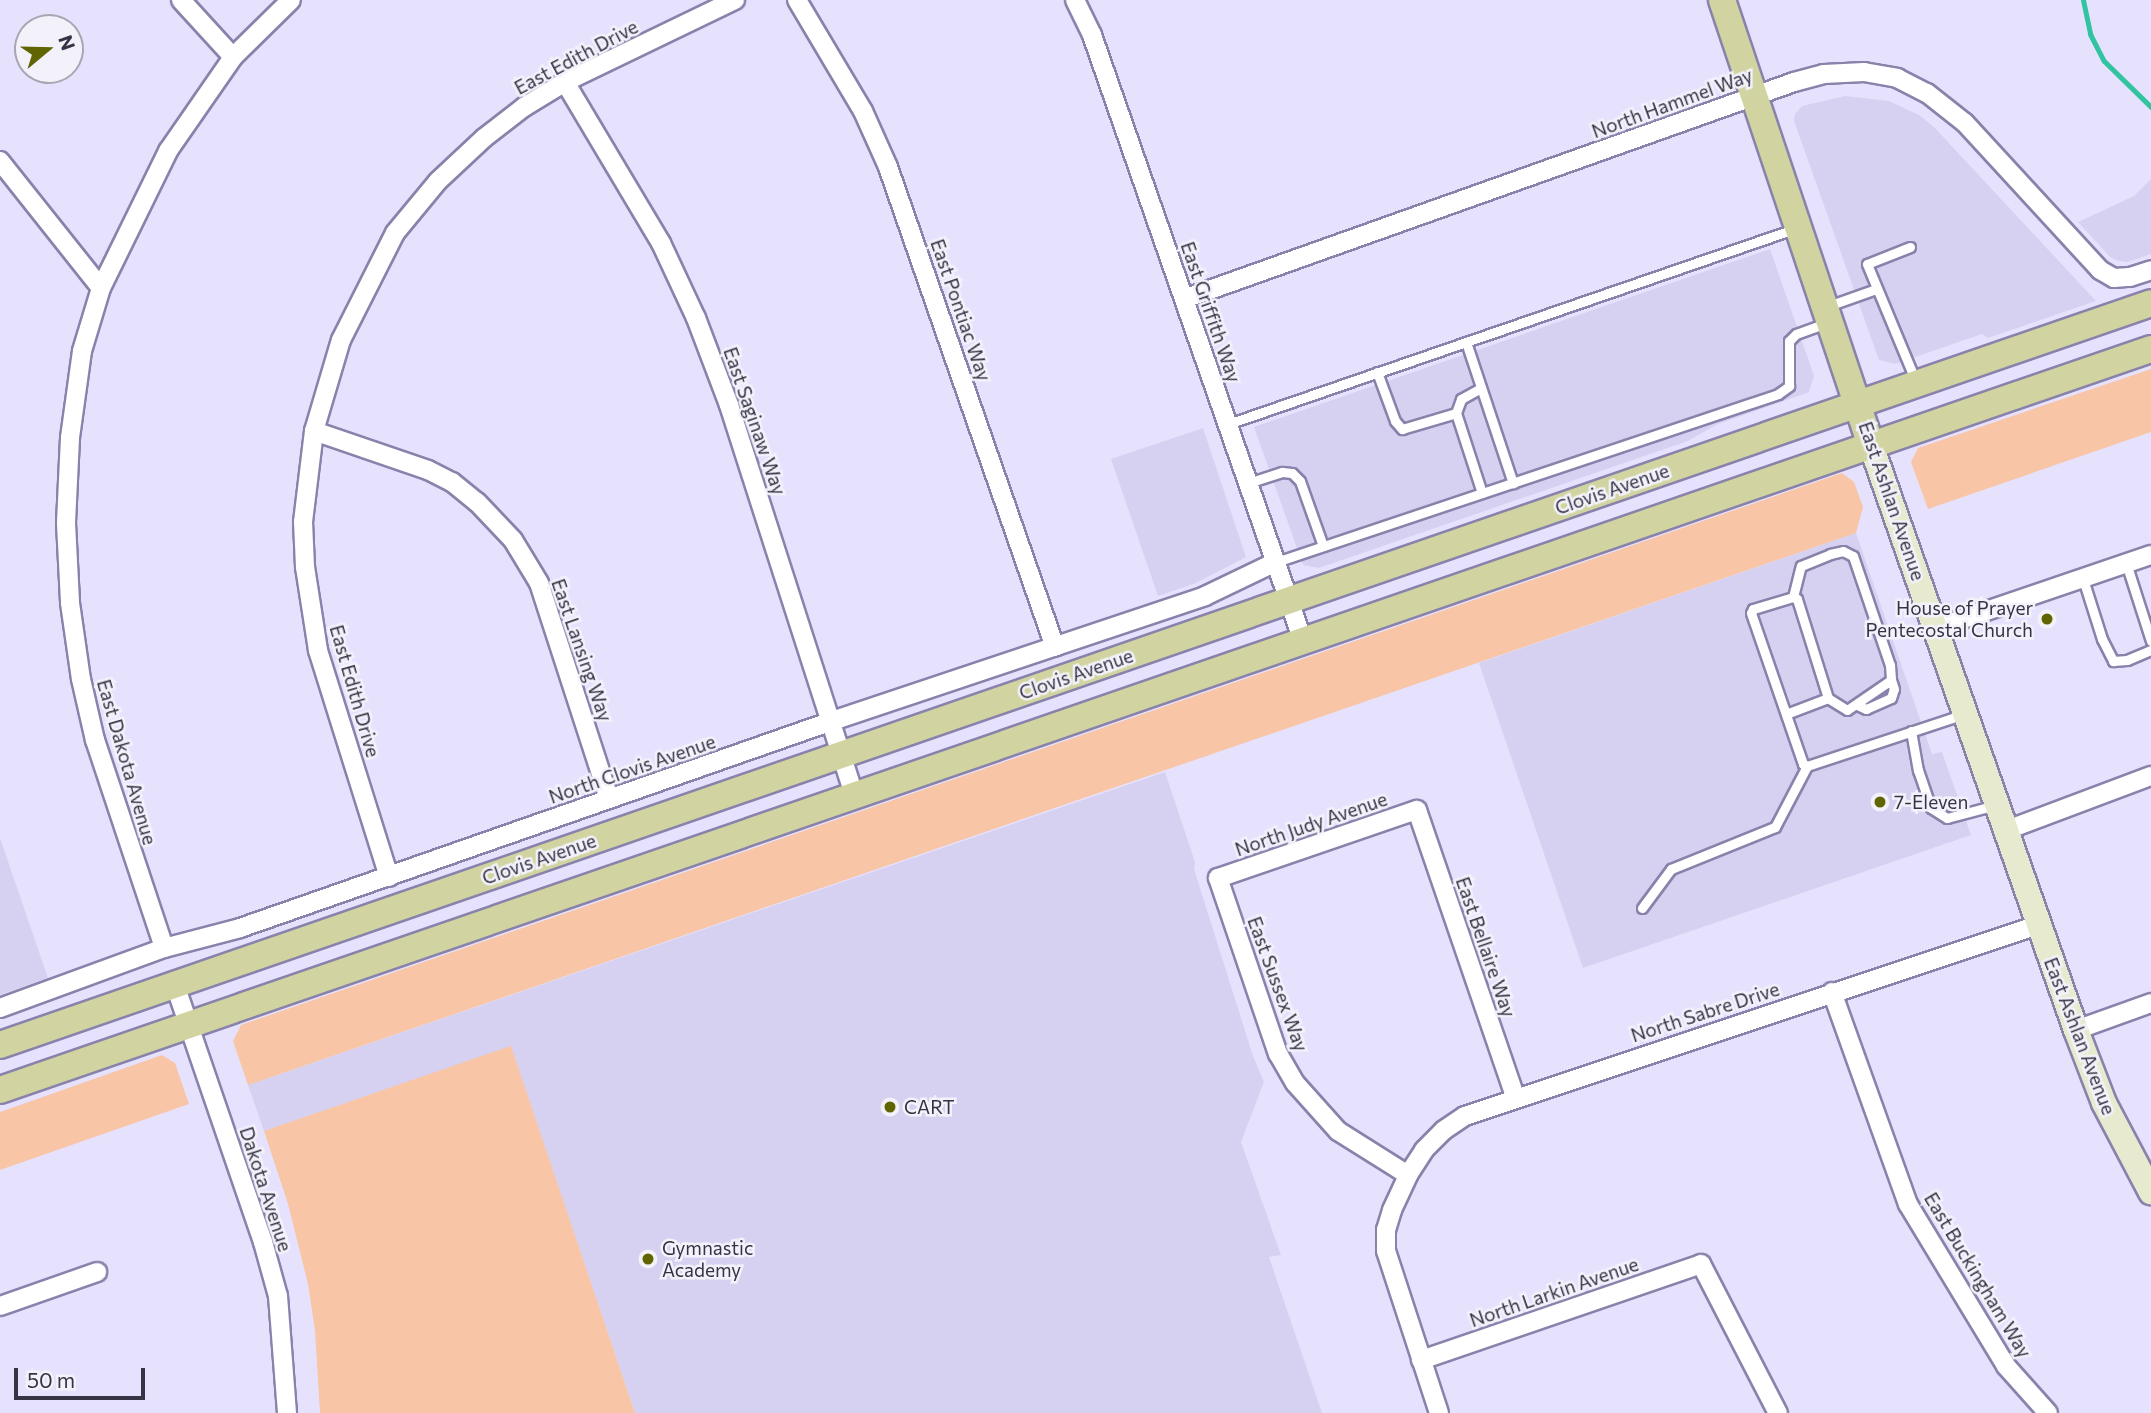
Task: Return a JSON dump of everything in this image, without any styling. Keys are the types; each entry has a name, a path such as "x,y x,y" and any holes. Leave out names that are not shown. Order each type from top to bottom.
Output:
{"main road":[{"name":"East Ashlan Avenue","path":"1722,0 1871,445 2038,925 2104,1103 2151,1192"},
{"name":"Clovis Avenue","path":"0,1045 2151,303"},
{"path":"0,1090 2151,349"}],"street":[{"path":"181,0 233,57"},
{"name":"East Dakota Avenue","path":"164,948 95,740 81,679 70,603 66,523 69,438 82,351 101,288 168,151 233,57 290,0"},
{"name":"East Edith Drive","path":"389,877 318,650 310,611 303,522 314,431 341,340 395,233 438,181 484,138 524,107 565,82 735,0"},
{"name":"East Pontiac Way","path":"797,0 863,111 888,167 1055,647"},
{"name":"East Griffith Way","path":"1075,0 1092,35 1303,641"},
{"name":"North Hammel Way","path":"1184,299 1755,95 1824,74 1864,72 1897,78 1927,93 1965,123 2100,270 2114,278 2130,277 2151,270"},
{"name":"East Saginaw Way","path":"565,82 661,243 696,318 729,405 854,795"},
{"path":"0,161 101,288"},
{"name":"East Lansing Way","path":"314,431 428,470 452,482 477,502 513,540 539,583 610,799"},
{"path":"1936,628 2151,555"},
{"name":"North Clovis Avenue","path":"0,1008 164,948 240,928 832,721 1205,596 1276,562"},
{"path":"2007,830 2151,776"},
{"name":"North Judy Avenue","path":"1218,878 1417,810"},
{"name":"East Bellaire Way","path":"1417,810 1515,1097"},
{"name":"East Sussex Way","path":"1218,878 1278,1054 1295,1083 1338,1131 1408,1175"},
{"name":"North Sabre Drive","path":"1408,1175 1424,1150 1444,1130 1465,1116 1515,1097 2038,925"},
{"name":"Dakota Avenue","path":"174,985 263,1242 278,1296 288,1413"},
{"name":"East Buckingham Way","path":"1832,992 1908,1204 2006,1366 2048,1413"},
{"path":"2076,1030 2151,1003"},
{"path":"1408,1175 1386,1230 1386,1251 1439,1413"},
{"name":"North Larkin Avenue","path":"1421,1360 1701,1264 1778,1413"},
{"path":"0,1307 97,1272"}],"lane":[{"path":"1228,424 1798,228"},
{"path":"1910,247 1867,264 1916,384"},
{"path":"1276,562 1778,394 1789,386 1789,341 1828,314 1876,289"},
{"path":"1466,342 1513,483"},
{"path":"1377,372 1395,421 1402,429 1456,413"},
{"path":"1481,388 1461,399 1456,413 1482,493"},
{"path":"1248,483 1282,472 1292,473 1300,481 1323,546"},
{"path":"1793,597 1801,566 1843,551 1853,556 1890,665 1894,689 1891,698 1867,709 1857,705"},
{"path":"2126,563 2151,640"},
{"path":"2083,579 2102,639 2113,661 2127,660 2151,650"},
{"path":"1793,597 1797,599 1828,698 1847,710 1891,680"},
{"path":"1793,597 1753,609 1751,613 1803,764 1807,766"},
{"path":"1786,714 1828,698"},
{"path":"1642,908 1671,869 1700,855 1775,827 1807,766 1966,713"},
{"path":"1911,731 1918,770 1931,808 1947,818 1998,804"}],"shaded area":[{"path":"1845,96 1889,101 1919,115 1934,127 2096,301 1988,338 1982,334 1895,364 1879,360 1794,121 1795,114 1802,106"},
{"path":"2151,179 2151,254 2128,262 2110,257 2078,222 2134,196"},
{"path":"1770,249 1814,376 1809,392 1716,425 1688,441 1319,568 1303,565 1254,427"},
{"path":"2151,369 2151,432 1928,509 1911,462 1918,448"},
{"path":"1203,428 1246,557 1196,583 1158,596 1111,459"},
{"path":"1842,473 1854,482 1863,507 1856,533 248,1085 233,1041 241,1025"},
{"path":"1856,533 1932,754 1942,752 1971,835 1583,968 1479,663"},
{"path":"1165,772 1253,1056 1264,1082 1241,1142 1281,1255 1269,1257 1322,1413 635,1413 511,1047 264,1131 248,1085"},
{"path":"0,838 48,978 0,995"},
{"path":"511,1046 635,1413 320,1413 315,1331 308,1284 288,1204 264,1131"},
{"path":"162,1055 175,1063 189,1104 0,1170 0,1112"}],"waterway":[{"path":"2083,0 2090,34 2104,61 2151,107"}],"place":[{"name":"House of Prayer Pentecostal Church","path":"2047,619"},
{"name":"7-Eleven","path":"1880,802"},
{"name":"CART","path":"890,1107"},
{"name":"Gymnastic Academy","path":"648,1259"}]}
